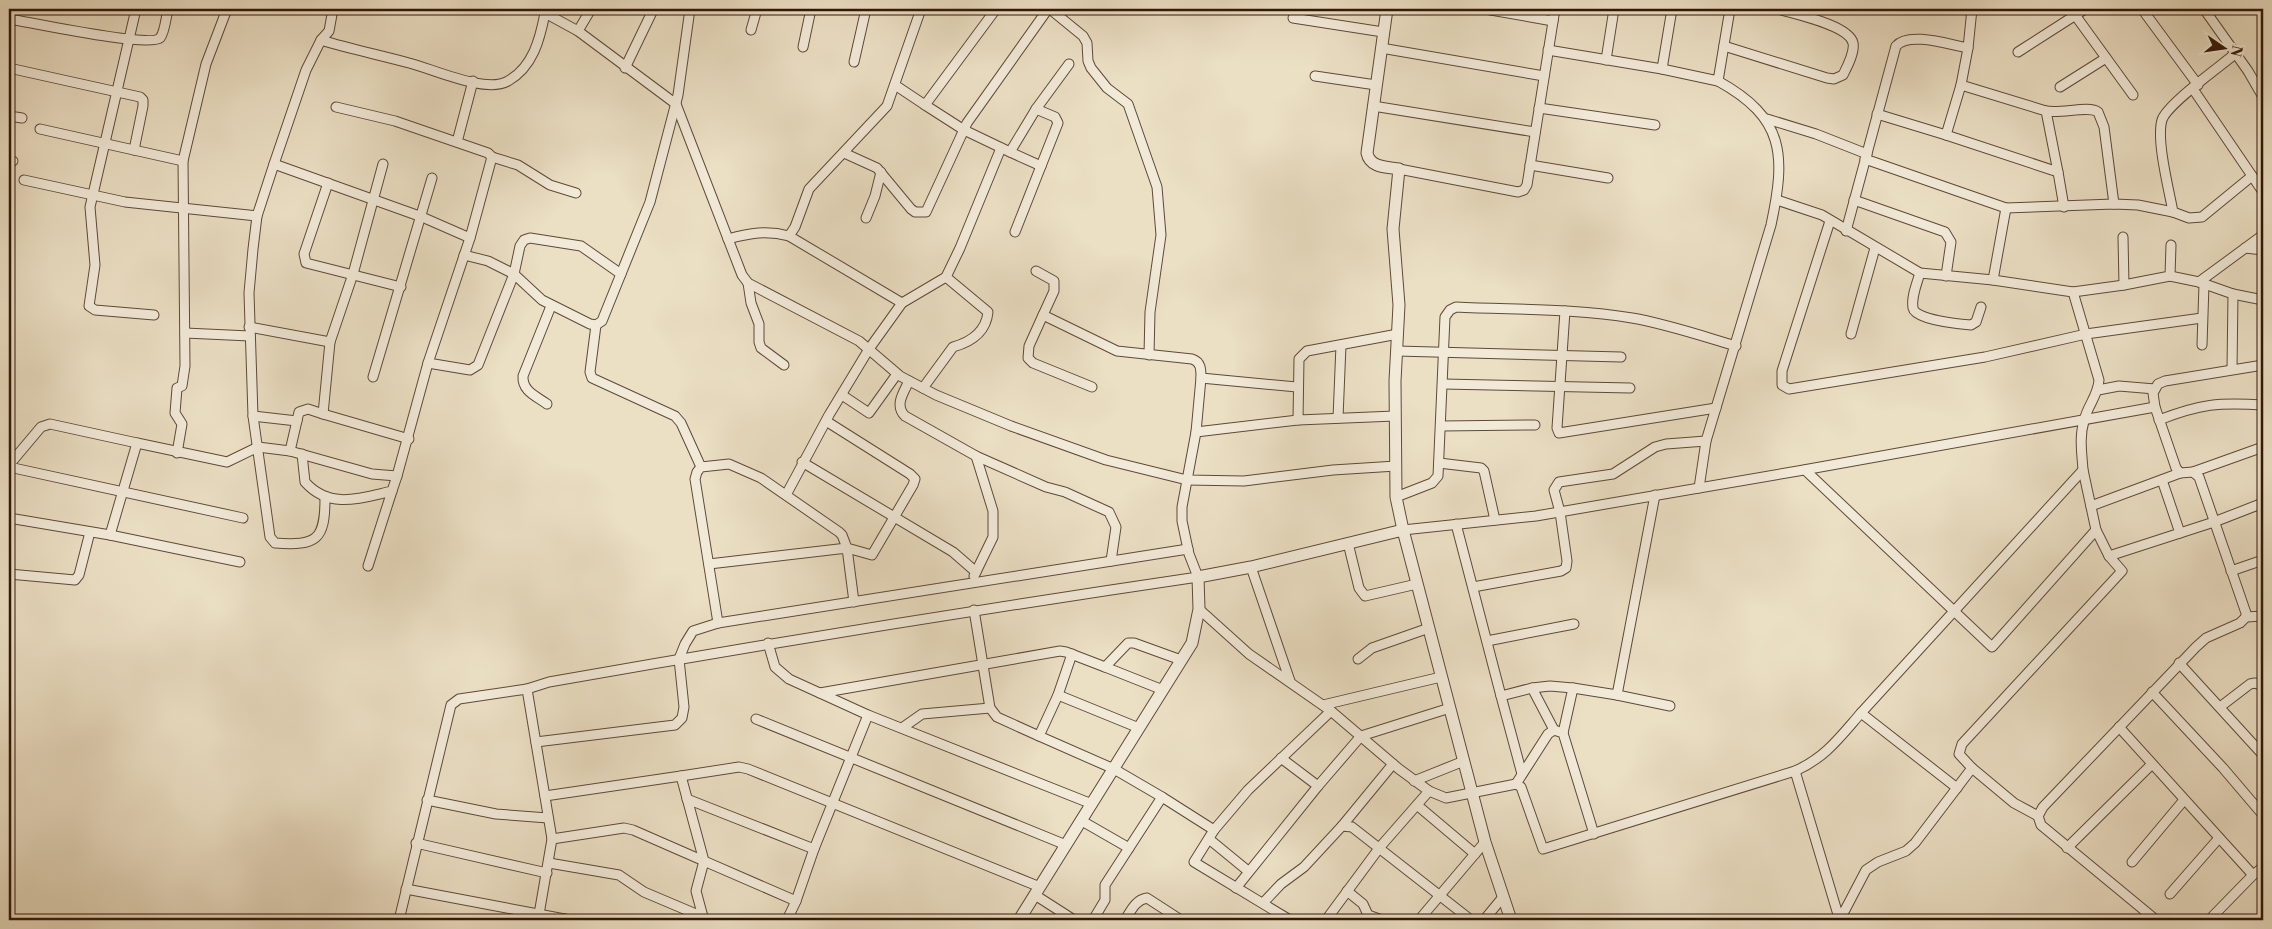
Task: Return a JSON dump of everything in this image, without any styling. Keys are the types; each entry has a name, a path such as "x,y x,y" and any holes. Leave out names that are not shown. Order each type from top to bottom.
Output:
{"street":[{"path":"136,9 92,194 90,217 95,265 89,306 95,310 154,315"},
{"path":"9,19 128,40 158,39 162,36 168,9"},
{"path":"177,453 182,424 175,413 175,395 177,388 182,386 185,366 183,161 206,64 226,9"},
{"path":"325,498 324,522 321,532 311,542 300,545 275,543 270,537 253,416 249,293 257,216 306,70 321,40 329,31 333,9"},
{"path":"578,31 591,9"},
{"path":"690,9 676,104 650,202 606,316 596,325 590,372 592,378 675,416 681,423 702,467"},
{"path":"751,30 756,9"},
{"path":"803,47 811,9"},
{"path":"854,62 866,9"},
{"path":"789,236 809,189 887,106 921,9"},
{"path":"925,105 996,9"},
{"path":"844,152 872,165 915,212 926,212 964,130 1049,9 1083,36 1087,43 1088,61 1091,68 1107,88 1120,96 1128,104 1157,187 1161,235 1150,312 1149,355"},
{"path":"1387,9 1373,106 1367,154 1368,160 1372,164 1518,192 1524,190 1527,184 1555,9"},
{"path":"1485,9 1553,21"},
{"path":"1606,60 1614,9"},
{"path":"1662,69 1672,9"},
{"path":"1718,81 1730,9"},
{"path":"1724,46 1834,80 1843,75 1853,47 1850,36 1837,27 1778,9"},
{"path":"1946,135 1961,85 1968,48 1972,9"},
{"path":"2018,52 2085,9"},
{"path":"2142,9 2263,192"},
{"path":"2204,9 2236,53 2262,94"},
{"path":"321,40 492,85 508,82 529,63 541,36 543,11 578,31 625,68 676,104 742,275 748,283 859,341 897,374 909,381 1011,426 1106,460 1187,480 1244,481 1333,470 1396,466"},
{"path":"625,68 652,12"},
{"path":"2075,15 2132,95"},
{"path":"1292,18 1383,32"},
{"path":"1846,230 1893,54 1899,42 1911,39 1968,48"},
{"path":"1381,48 1544,76"},
{"path":"1548,50 1662,69 1718,81 1748,101 1767,119 1774,134 1778,150 1777,200 1736,346 1706,441 1698,488"},
{"path":"2173,212 2161,142 2162,124 2169,110 2236,53"},
{"path":"2060,87 2106,58"},
{"path":"1010,152 1036,109 1069,64"},
{"path":"9,68 140,97 143,100 134,150"},
{"path":"1315,76 1376,85"},
{"path":"457,142 473,81"},
{"path":"895,85 964,130 1041,166"},
{"path":"1961,85 2046,111 2065,112 2091,108 2098,112 2104,127 2114,204"},
{"path":"336,106 395,121 488,153 492,157 518,165 550,185 576,193"},
{"path":"1373,106 1535,132"},
{"path":"1539,108 1655,125"},
{"path":"1015,232 1058,123 1055,117 1036,109"},
{"path":"2046,111 2064,207"},
{"path":"1877,114 2058,172"},
{"path":"9,116 22,118"},
{"path":"1767,119 1816,134 1866,156 2006,208 2114,204 2138,205 2173,212 2188,218 2202,217 2252,176"},
{"path":"40,129 183,161"},
{"path":"786,495 802,462 826,421 869,350 902,303 946,277 960,248 1001,148"},
{"path":"368,566 409,439 428,363 470,238 492,157"},
{"path":"274,164 422,217 470,238"},
{"path":"323,414 330,342 353,274 383,164"},
{"path":"1530,165 1608,178"},
{"path":"1399,169 1392,229 1399,304 1396,497 1484,842 1511,920"},
{"path":"866,218 875,196 880,172"},
{"path":"373,377 432,178"},
{"path":"24,180 125,202 257,216"},
{"path":"328,183 304,260 309,265 401,286"},
{"path":"1777,200 1812,210 1920,273 1993,280 2073,292 2170,276 2202,283 2233,294 2263,300"},
{"path":"1854,200 1945,232 1951,242 1946,276"},
{"path":"1993,280 2006,208"},
{"path":"1830,221 1782,371 1780,380 1784,388 1796,389 1985,357 2086,334 2202,318"},
{"path":"728,239 771,231 789,236 902,303"},
{"path":"2202,283 2263,235"},
{"path":"2124,237 2124,285"},
{"path":"428,363 470,370 478,365 514,274 520,246 524,240 530,238 581,246 621,274"},
{"path":"2170,276 2171,245"},
{"path":"1851,334 1875,248"},
{"path":"2245,248 2263,250"},
{"path":"464,255 488,261 514,274 551,306 596,325"},
{"path":"1036,271 1054,282 1054,291 1029,346 1028,358 1033,363 1092,387"},
{"path":"1920,273 1912,301 1915,314 1925,318 1970,325 1976,322 1981,307"},
{"path":"923,388 953,347 968,343 987,320 988,312 946,277"},
{"path":"748,283 751,303 758,324 761,348 784,365"},
{"path":"2202,283 2202,344"},
{"path":"2073,292 2099,380 2098,390 2084,419 2082,440 2083,470 2096,530 2109,556 2122,571 1962,744 1959,754 1972,768 2014,803 2038,816 2041,825 2067,848 2156,920"},
{"path":"2232,370 2233,294"},
{"path":"547,404 526,389 522,383 523,376 551,306"},
{"path":"1396,497 1436,480 1439,463 1445,318 1450,310 1456,308 1565,311 1633,318 1736,346"},
{"path":"1565,311 1557,428 1560,433 1716,408"},
{"path":"1019,920 1192,643 1199,609 1198,577 1188,551 1182,521 1182,508 1196,432 1201,366 1197,361 1117,351 1043,316"},
{"path":"185,333 250,332 330,342"},
{"path":"1298,420 1297,387 1299,359 1302,354 1398,334"},
{"path":"1338,418 1341,345"},
{"path":"1397,351 1621,357"},
{"path":"2180,473 2176,468 2159,420 2153,396 2154,389 2158,384 2174,379 2263,365"},
{"path":"842,395 869,413 897,374"},
{"path":"1201,378 1297,387"},
{"path":"909,381 899,402 901,412 942,438 976,456 1046,488 1065,492 1110,512 1116,528 1112,561"},
{"path":"1442,384 1630,388"},
{"path":"2098,390 2119,386 2154,389"},
{"path":"2159,420 2200,406 2224,404 2263,405"},
{"path":"399,920 451,704 459,699 527,689 549,682 768,644 974,610 1198,577 1252,567 1403,530 1560,512 2155,406"},
{"path":"290,451 299,412 303,409 409,439"},
{"path":"253,416 297,421"},
{"path":"1196,432 1298,420 1396,416"},
{"path":"709,564 847,548 872,555 915,479 826,421"},
{"path":"243,518 9,466 41,428 50,424 177,453 228,462 258,447 290,451 372,474 397,476"},
{"path":"1441,426 1535,425"},
{"path":"1473,587 1561,571 1566,568 1567,561 1560,512 1554,490 1560,482 1613,474 1655,448 1666,444 1706,441"},
{"path":"110,535 137,443"},
{"path":"2091,506 2180,473 2193,472 2263,447"},
{"path":"302,454 305,482 325,498 357,500 392,491"},
{"path":"971,583 993,537 993,512 976,456"},
{"path":"802,462 895,516 962,558 976,572"},
{"path":"1439,463 1481,468 1484,472 1495,520"},
{"path":"718,623 695,480 697,472 702,467 729,464 760,478 838,532 842,536 847,548 854,602"},
{"path":"1804,470 1992,647 2096,530"},
{"path":"1199,609 1236,643 1327,708 1393,764 1429,791 1446,798 1516,784 1521,787 1542,849 1795,771 1816,761 2083,470"},
{"path":"2193,472 2199,477 2246,612 2246,618"},
{"path":"2162,480 2180,533"},
{"path":"1617,695 1655,495"},
{"path":"2109,556 2214,522 2263,503"},
{"path":"9,518 110,535 240,562"},
{"path":"1456,524 1522,774"},
{"path":"9,574 75,580 79,575 90,532"},
{"path":"1348,543 1359,588 1365,596 1417,584"},
{"path":"536,742 675,725 682,718 684,707 679,659 688,637 693,631 718,623 1112,561 1188,551"},
{"path":"2231,571 2263,560"},
{"path":"1252,567 1290,681"},
{"path":"974,610 990,708 997,717 1114,769 1214,830"},
{"path":"2038,816 2043,807 2179,663 2206,638 2240,623 2246,618 2263,616"},
{"path":"1487,641 1574,624"},
{"path":"1358,659 1372,648 1428,628"},
{"path":"1105,667 1128,643 1134,643 1182,660"},
{"path":"768,644 775,667 789,679 868,715 1092,804"},
{"path":"820,693 1060,651 1163,690"},
{"path":"1039,736 1058,695 1072,654"},
{"path":"2179,663 2263,755"},
{"path":"1290,920 1194,862 1208,838 1248,790 1281,758 1327,708 1441,677"},
{"path":"2220,707 2250,684 2255,682 2263,686"},
{"path":"1501,696 1532,688 1550,686 1617,695 1670,706"},
{"path":"1532,688 1559,732 1594,834"},
{"path":"1559,732 1573,688"},
{"path":"527,689 552,839 539,918"},
{"path":"2152,692 2223,768 2263,815"},
{"path":"1058,695 1139,728"},
{"path":"902,728 922,714 990,708"},
{"path":"1236,888 1318,786 1362,736 1450,708"},
{"path":"1861,713 1957,788"},
{"path":"787,920 868,715"},
{"path":"756,719 1066,845"},
{"path":"2119,727 2253,875"},
{"path":"1516,784 1548,734 1559,732"},
{"path":"1281,758 1318,786"},
{"path":"1414,781 1464,761"},
{"path":"1263,903 1281,884 1304,867 1342,826 1393,764"},
{"path":"2067,848 2152,764"},
{"path":"545,796 739,767 748,769 833,802 1037,891 1074,920"},
{"path":"1838,919 1845,910 1866,870 1878,862 1906,851 1925,832 1972,768"},
{"path":"1795,771 1838,919"},
{"path":"681,776 704,861 696,891 704,919"},
{"path":"1326,920 1380,847 1429,791"},
{"path":"1093,920 1105,900 1104,885 1162,797"},
{"path":"427,800 496,814 548,818"},
{"path":"687,800 814,849"},
{"path":"2132,862 2184,800"},
{"path":"1417,806 1475,854"},
{"path":"1082,820 1129,848"},
{"path":"1342,826 1352,827 1380,847 1471,920"},
{"path":"552,839 624,828 633,830 796,901"},
{"path":"1208,838 1248,871"},
{"path":"2170,894 2219,838"},
{"path":"1420,920 1484,842"},
{"path":"416,843 548,868 619,875 644,892 704,919"},
{"path":"2209,920 2263,867"},
{"path":"406,889 539,918 570,920"},
{"path":"1347,891 1363,904 1365,917 1382,920"},
{"path":"1484,920 1503,897"},
{"path":"1125,920 1140,899 1146,898 1181,920"}]}
